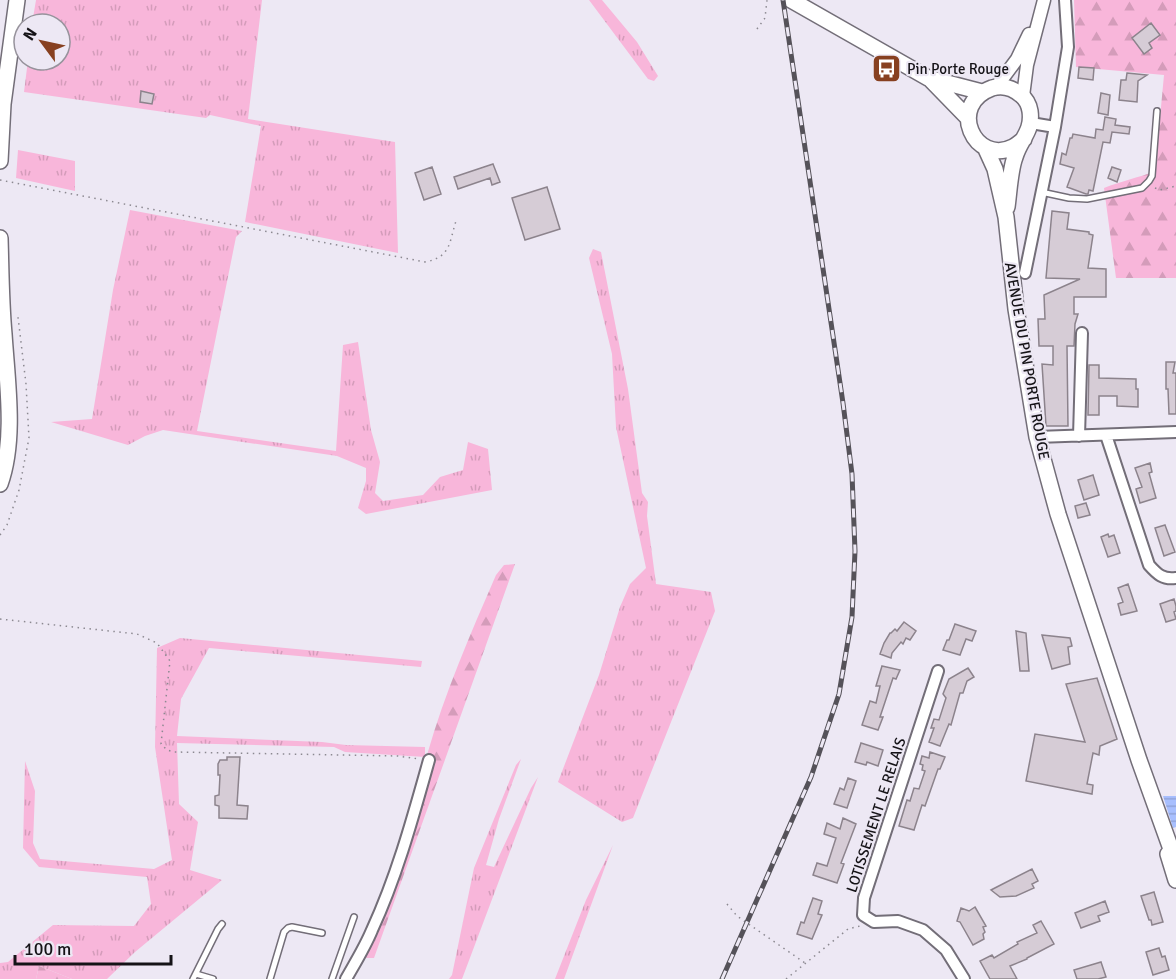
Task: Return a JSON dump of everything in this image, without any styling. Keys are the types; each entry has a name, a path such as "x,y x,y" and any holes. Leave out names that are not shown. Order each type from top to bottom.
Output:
{"main road":[{"path":"0,161 3,104 17,0"},
{"path":"791,0 928,78 968,118"},
{"path":"928,78 982,92"},
{"path":"997,86 1009,88 1023,96 1030,107 1031,123 1024,139 1006,150 985,147 973,137 969,127 971,104 982,92 997,86"},
{"name":"AVENUE DU PIN PORTE ROUGE","path":"1006,217 1014,157 1024,139"},
{"name":"AVENUE DU PIN PORTE ROUGE","path":"985,147 995,169 1006,217 1016,309 1037,437 1058,514 1139,760"},
{"path":"0,238 1,299 9,419 6,466 0,484"},
{"path":"0,447 5,351"},
{"path":"1139,760 1176,863"},
{"path":"1139,760 1176,880"}],"street":[{"name":"AVENUE DU PIN PORTE ROUGE","path":"1025,273 1068,46 1065,0"},
{"path":"997,86 1017,59 1043,3"},
{"path":"1023,96 1027,65 1043,3"},
{"path":"1031,123 1054,127"},
{"path":"1079,436 1082,333"},
{"path":"1037,437 1176,432"},
{"path":"1106,435 1149,565 1158,575 1169,579 1176,578"},
{"name":"LOTISSEMENT LE RELAIS","path":"874,922 863,915 864,898 938,671"},
{"path":"346,979 372,932 392,882 414,816 429,760"},
{"path":"874,922 898,921 923,930 946,950 964,979"}],"lane":[{"path":"1041,192 1087,199 1142,188 1152,176 1157,111"},
{"path":"332,979 354,917"},
{"path":"213,979 194,977 222,924"},
{"path":"270,979 284,932 288,928 322,933"}],"path":[{"path":"757,29 765,18 767,0"},
{"path":"0,180 426,262 436,260 446,252 456,221"},
{"path":"1146,184 1161,190 1176,186"},
{"path":"0,619 137,634 157,643 170,661 161,744 167,750 174,752 398,756 429,760"},
{"path":"727,904 737,916 806,964"},
{"path":"786,979 848,929 874,922"}],"green space":[{"path":"36,0 262,0 248,119 395,142 398,253 245,222 261,126 210,115 206,118 24,92 26,72 72,72 72,12 34,12"},
{"path":"589,0 602,0 637,42 658,76 654,81 648,79"},
{"path":"1074,0 1176,0 1176,278 1116,278 1104,188 1155,171 1164,75 1076,67"},
{"path":"18,150 75,161 75,191 16,178"},
{"path":"130,210 242,231 236,237 197,431 336,451 343,345 358,342 371,430 380,462 375,493 383,501 423,495 440,477 463,470 468,442 488,449 492,490 366,514 358,508 366,481 366,468 337,456 163,430 128,445 51,422 92,419 113,290"},
{"path":"593,249 601,252 628,389 642,493 648,502 647,516 656,584 711,592 715,611 633,818 622,822 558,782 599,675 620,607 630,584 646,568 616,427 612,354 589,258"},
{"path":"515,564 374,958 361,958 433,764 427,755 458,664 496,575 504,565"},
{"path":"180,638 422,661 421,667 209,648 181,699 177,736 425,747 425,757 345,752 334,747 177,743 179,804 198,822 190,870 222,880 135,952 107,979 72,979 39,966 36,979 0,979 0,963 8,962 53,925 134,926 151,904 147,877 39,867 23,848 25,761 35,791 33,843 40,859 154,869 172,860 155,747 157,648"},
{"path":"521,759 499,819 486,865 494,867 538,777 462,979 449,979 452,975 474,868 516,765"},
{"path":"613,845 564,979 555,979 586,900"},
{"path":"39,966 72,979 36,979"}],"water":[{"path":"1163,796 1176,796 1176,827 1173,828"}],"building":[{"path":"1151,23 1160,35 1149,43 1152,48 1144,54 1132,38"},
{"path":"1079,67 1094,68 1093,80 1078,78"},
{"path":"1127,73 1147,75 1138,81 1137,102 1119,100 1121,80 1126,80"},
{"path":"141,91 154,94 152,104 140,102"},
{"path":"1101,93 1110,95 1108,115 1098,113"},
{"path":"1105,117 1116,119 1115,125 1130,127 1129,134 1112,132 1110,143 1103,142 1093,191 1089,190 1086,194 1067,187 1074,168 1060,164 1062,153 1066,155 1070,138 1073,134 1095,138 1096,129 1103,130"},
{"path":"493,164 500,182 492,185 490,178 458,189 454,177"},
{"path":"432,167 441,194 424,200 415,173"},
{"path":"1112,167 1121,170 1117,182 1108,178"},
{"path":"547,187 560,229 525,240 512,198"},
{"path":"1052,211 1069,213 1067,229 1089,232 1093,235 1088,268 1106,269 1106,297 1074,297 1074,314 1078,314 1074,346 1067,346 1068,426 1046,426 1042,364 1053,365 1053,346 1039,346 1038,319 1045,319 1044,295 1080,279 1046,278"},
{"path":"1166,362 1175,362 1173,373 1176,373 1176,414 1169,414"},
{"path":"1089,365 1099,365 1099,378 1136,379 1138,407 1117,406 1117,396 1099,396 1099,415 1088,415"},
{"path":"1150,463 1152,472 1149,473 1156,498 1140,503 1136,489 1142,487 1135,468"},
{"path":"1093,475 1099,495 1084,500 1078,480"},
{"path":"1086,503 1090,515 1078,518 1075,506"},
{"path":"1165,525 1175,552 1164,556 1155,528"},
{"path":"1108,534 1109,537 1114,535 1120,553 1108,557 1101,537"},
{"path":"1128,584 1137,611 1121,615 1118,604 1123,602 1118,588"},
{"path":"1174,599 1176,619 1166,622 1160,604"},
{"path":"904,622 916,631 910,640 906,638 903,644 901,642 892,653 891,658 880,654 890,633 895,629 897,631"},
{"path":"955,624 976,631 972,641 966,639 960,655 943,650"},
{"path":"1016,631 1026,633 1029,671 1020,671"},
{"path":"1042,635 1070,638 1072,646 1068,647 1070,664 1052,669"},
{"path":"882,666 900,670 896,679 893,678 878,730 862,725 870,701 876,703 880,686 876,686"},
{"path":"968,668 974,677 967,681 963,693 960,693 951,725 949,724 940,746 929,742 934,728 931,728 934,719 939,720 946,698 943,694 949,679"},
{"path":"1097,678 1117,739 1100,746 1099,755 1093,753 1087,784 1093,785 1092,794 1026,781 1035,734 1085,742 1066,684"},
{"path":"861,743 883,750 878,766 867,762 866,765 855,762"},
{"path":"930,752 945,757 938,769 925,806 922,805 914,830 899,826 907,800 910,801 914,788 919,789 925,771 922,770 923,765 920,764 922,756 929,758"},
{"path":"227,757 240,757 237,805 248,806 247,819 219,818 219,806 215,805 215,796 219,795 218,764 220,760 227,760"},
{"path":"848,778 856,781 847,808 834,804 840,788 844,790"},
{"path":"843,818 856,824 841,863 844,864 837,883 813,875 817,863 827,866 836,838 824,834 827,823 840,829"},
{"path":"1032,869 1038,881 1032,884 1034,888 1016,896 1000,897 991,890"},
{"path":"1154,892 1163,922 1152,925 1141,896"},
{"path":"813,898 822,901 818,914 822,915 812,939 797,934 801,922 804,923"},
{"path":"1105,901 1109,912 1098,916 1100,921 1081,928 1075,913"},
{"path":"975,907 986,926 983,927 984,939 973,945 960,922 957,921 961,908 969,911"},
{"path":"1041,921 1054,944 1010,966 1017,979 990,979 980,961 992,955 994,958 1018,944 1017,942 1037,933 1033,925"},
{"path":"1159,948 1162,957 1165,956 1169,970 1153,975 1146,952"},
{"path":"1101,962 1106,977 1077,979 1074,970"}],"railway":[{"path":"722,979 811,777 839,694 852,617 855,551 852,474 783,0"}],"place":[{"name":"Pin Porte Rouge","path":"886,69"}]}
